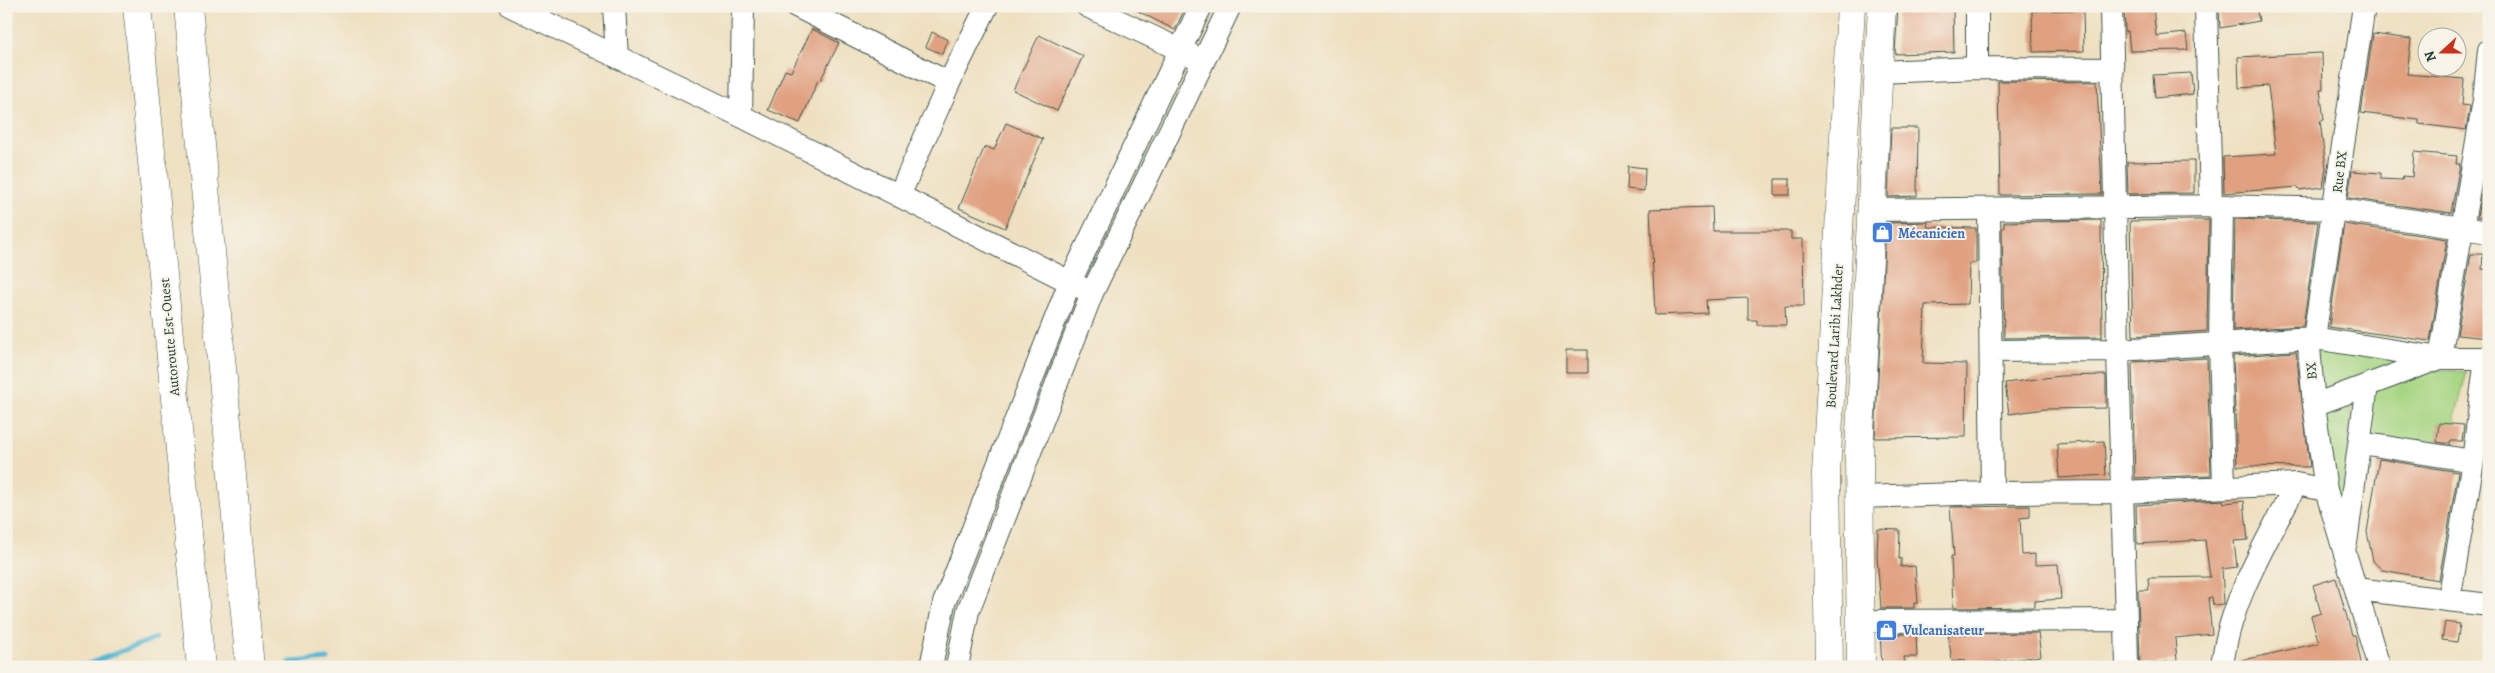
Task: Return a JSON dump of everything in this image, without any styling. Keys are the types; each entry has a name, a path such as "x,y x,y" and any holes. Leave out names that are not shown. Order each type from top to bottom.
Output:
{"main road":[{"name":"Autoroute Est-Ouest","path":"137,6 201,667"},
{"path":"188,6 228,414 250,667"},
{"name":"Boulevard Laribi Lakhder","path":"1829,667 1826,474 1851,6"},
{"path":"1861,667 1858,497 1870,210 1882,6"}],"street":[{"path":"511,6 741,116 1092,293"},
{"path":"614,6 617,57"},
{"path":"741,116 743,6"},
{"path":"796,6 949,83"},
{"path":"899,196 949,83 987,6"},
{"path":"1087,6 1203,61"},
{"path":"931,667 944,603 1070,282 1201,6"},
{"path":"957,667 968,611 1092,293 1230,6"},
{"path":"1977,6 1978,68"},
{"path":"2111,6 2127,667"},
{"path":"2206,6 2216,206 2224,488"},
{"name":"Rue BX","path":"2314,338 2364,6"},
{"path":"2440,358 2486,100 2489,50"},
{"path":"1878,72 1978,68 2113,68"},
{"path":"1870,210 2216,206 2334,209 2489,232"},
{"path":"1990,209 1992,493"},
{"path":"1991,351 2118,350 2314,338 2440,358 2488,357 2449,600"},
{"name":"BX","path":"2314,338 2308,347 2326,490 2379,667"},
{"path":"2314,405 2440,358"},
{"path":"2345,551 2361,443 2367,385"},
{"path":"2361,443 2472,461"},
{"path":"1858,497 2122,492 2296,484 2326,490"},
{"path":"2222,667 2225,639 2248,577 2296,484"},
{"path":"2356,589 2489,605"},
{"path":"1860,621 2126,620"}],"green space":[{"path":"2316,345 2409,358 2321,393"},
{"path":"2441,370 2467,372 2453,425 2439,423 2437,443 2376,440 2368,432 2370,392 2419,373"},
{"path":"2353,400 2342,502 2337,503 2315,408"}],"building":[{"path":"1128,6 1186,6 1175,30"},
{"path":"1898,6 1953,6 1954,52 1895,54"},
{"path":"2153,6 2156,36 2186,33 2188,50 2130,51 2128,31 2125,32 2124,8"},
{"path":"2219,6 2256,6 2259,21 2220,28"},
{"path":"2083,10 2084,51 2033,52 2032,11"},
{"path":"812,29 839,43 820,81 818,80 800,123 768,110 785,70 791,72"},
{"path":"932,32 948,40 942,54 926,47"},
{"path":"2373,34 2411,39 2407,74 2418,75 2418,78 2464,79 2462,105 2470,106 2466,130 2419,124 2419,120 2361,113"},
{"path":"1039,35 1083,56 1057,111 1013,90"},
{"path":"2322,53 2323,89 2320,89 2324,120 2320,121 2326,168 2323,187 2299,190 2298,187 2224,193 2223,157 2276,154 2268,86 2239,88 2238,57"},
{"path":"2191,73 2193,94 2155,98 2153,75"},
{"path":"1998,81 2097,82 2102,194 2000,195"},
{"path":"1006,123 1043,139 1005,228 959,208 985,146 994,150"},
{"path":"1891,128 1918,128 1917,196 1888,197"},
{"path":"2414,152 2457,156 2456,164 2460,164 2451,213 2348,198 2352,171 2381,173 2381,179 2402,180 2403,176 2412,177"},
{"path":"2194,161 2194,193 2128,194 2127,162"},
{"path":"1628,166 1645,168 1644,191 1627,189"},
{"path":"2486,167 2489,167 2489,218 2477,217"},
{"path":"1775,179 1790,179 1790,195 1775,195"},
{"path":"1712,207 1713,231 1791,231 1791,239 1803,239 1804,306 1785,306 1786,325 1757,325 1757,320 1748,320 1748,298 1706,300 1707,313 1655,315 1650,209"},
{"path":"2235,219 2318,222 2303,326 2233,330"},
{"path":"2101,220 2102,337 2004,338 2002,228 2004,228 2004,222"},
{"path":"2209,220 2207,331 2133,336 2130,221"},
{"path":"1928,222 1927,227 1976,228 1976,263 1969,263 1968,304 1925,305 1923,363 1967,364 1966,437 1875,438 1886,223"},
{"path":"2344,224 2447,239 2430,341 2329,327"},
{"path":"2471,254 2483,254 2482,269 2489,270 2489,338 2457,335"},
{"path":"1566,350 1588,350 1588,373 1566,373"},
{"path":"2296,352 2310,467 2237,466 2233,356"},
{"path":"2207,358 2211,475 2135,478 2132,365 2134,362"},
{"path":"2106,375 2106,408 2045,409 2009,414 2005,383 2060,376"},
{"path":"2439,423 2464,425 2462,441 2451,441 2450,444 2437,442"},
{"path":"2104,441 2106,475 2059,478 2057,444"},
{"path":"2379,459 2458,472 2439,580 2382,570 2373,561 2367,532"},
{"path":"2223,500 2224,503 2244,501 2248,540 2234,541 2237,567 2222,569 2224,604 2213,605 2212,598 2208,598 2212,634 2175,638 2177,661 2140,665 2138,590 2149,590 2148,578 2210,577 2205,540 2137,544 2136,505"},
{"path":"2030,506 2030,517 2020,518 2022,555 2035,554 2035,565 2058,564 2061,599 2035,601 2035,607 1953,608 1951,556 1954,556 1950,507"},
{"path":"1878,529 1900,530 1899,559 1901,558 1901,567 1915,566 1918,603 1914,603 1914,608 1881,608 1877,556"},
{"path":"2336,578 2352,635 2355,635 2362,667 2240,667 2239,661 2319,643 2311,616 2321,613 2313,585"},
{"path":"2445,622 2460,624 2457,642 2442,640"},
{"path":"2038,633 2041,656 1981,664 1981,667 1966,667 1965,660 1952,662 1948,634"},
{"path":"1880,634 1916,634 1917,657 1904,657 1905,667 1882,667"}],"waterway":[{"path":"80,667 156,638"},
{"path":"290,662 328,659"}],"place":[{"name":"Mécanicien","path":"1882,233"},
{"name":"Vulcanisateur","path":"1887,630"}]}
